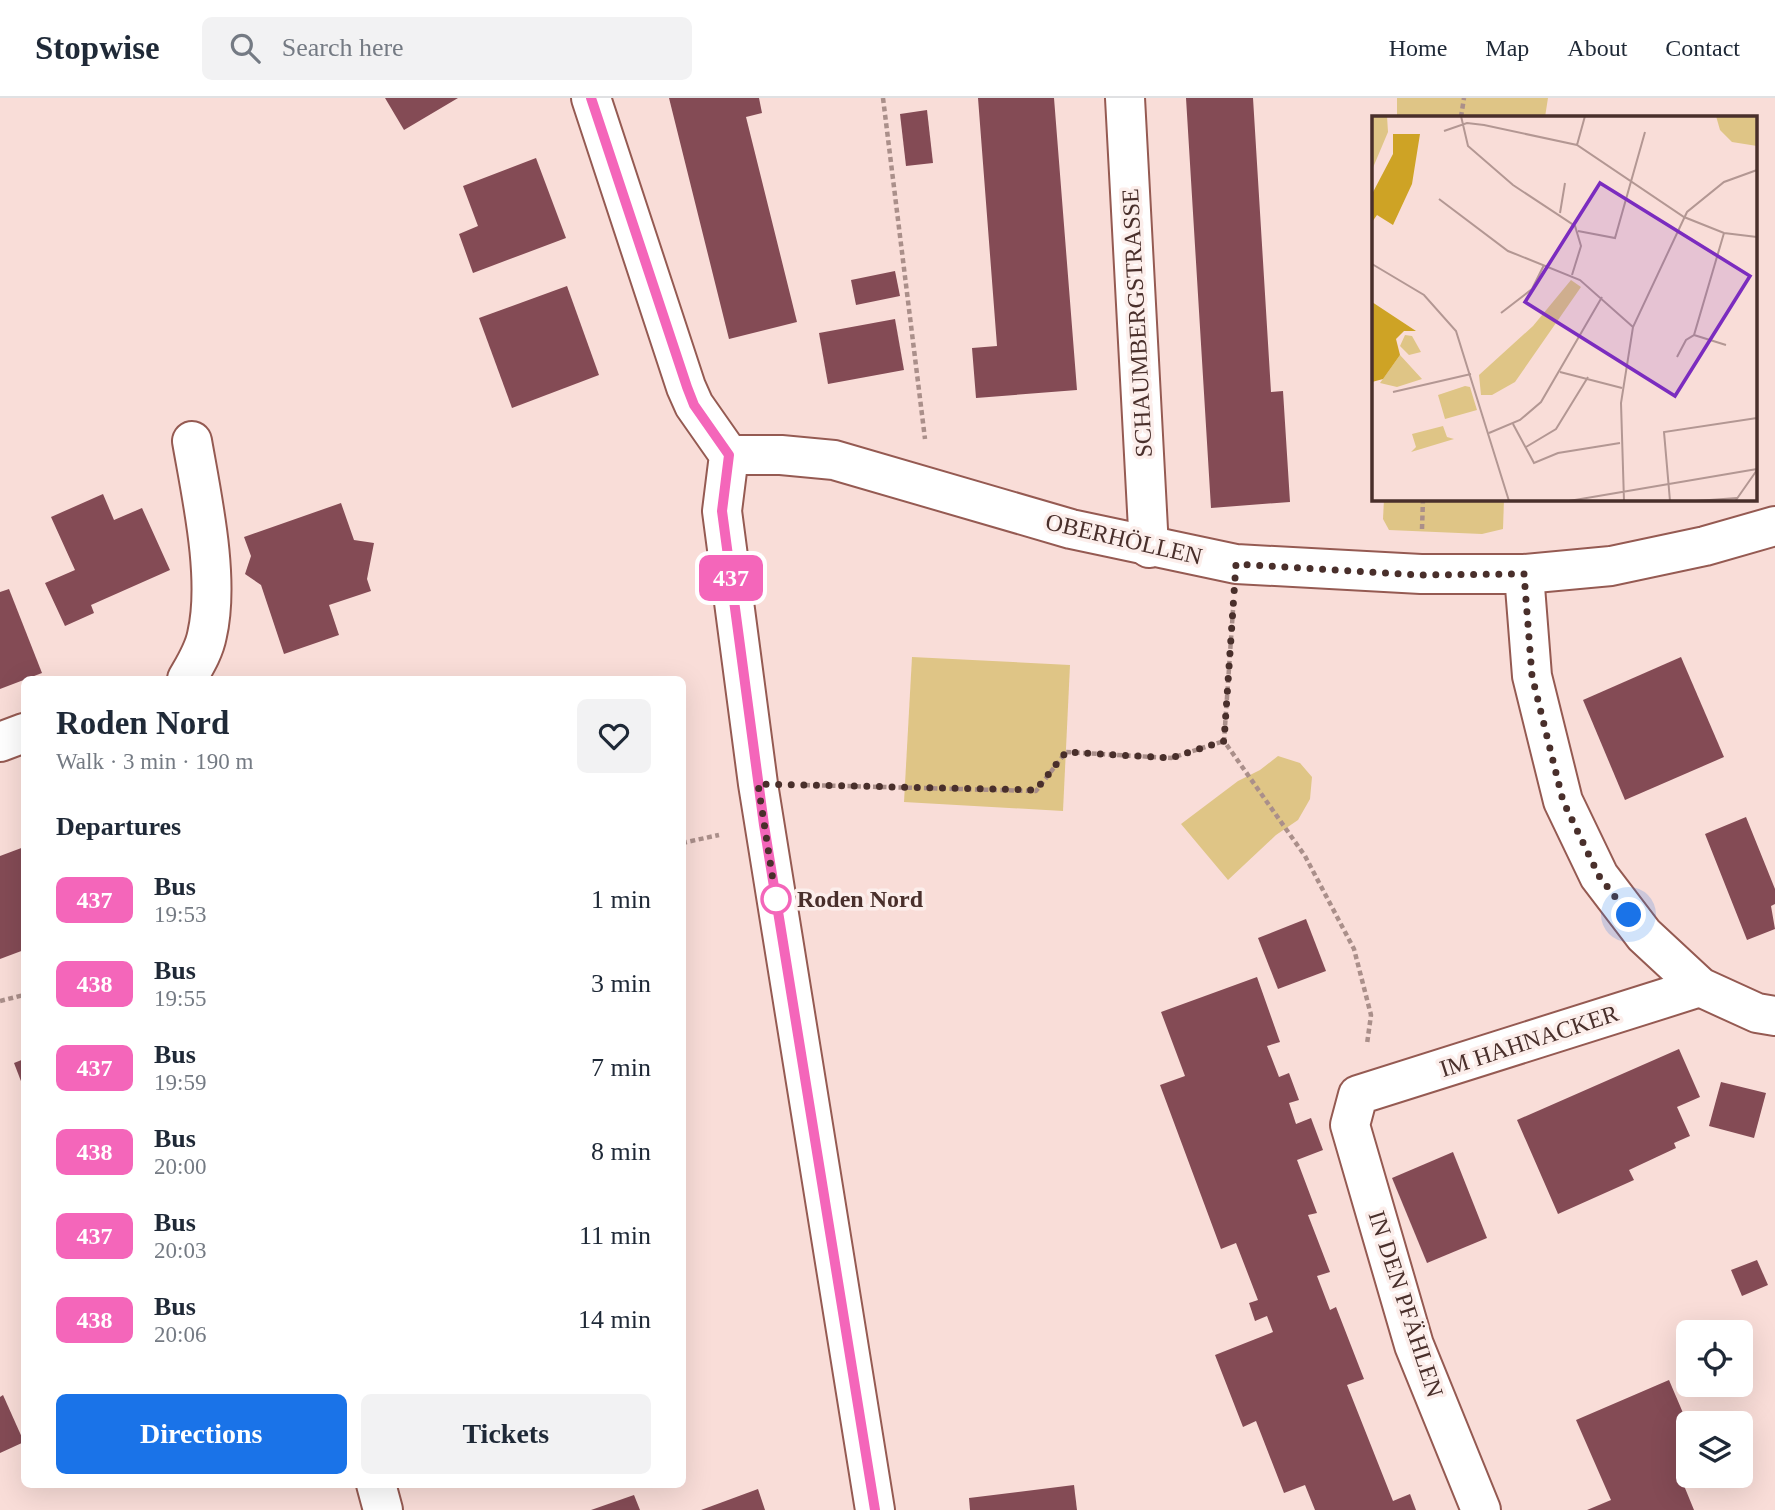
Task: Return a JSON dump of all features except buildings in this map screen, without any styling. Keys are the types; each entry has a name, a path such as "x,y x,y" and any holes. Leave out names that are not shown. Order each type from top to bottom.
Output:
{"street":[{"path":"591,98 687,387 694,405 729,455 722,511 758,784 875,1510"},
{"name":"SCHAUMBERGSTRASSE","path":"1125,98 1149,548"},
{"path":"189,676 201,656 208,633 210,587 206,523 192,442"},
{"name":"OBERHÖLLEN","path":"729,455 810,456 834,460 929,489 1149,548 1236,564 1421,575 1524,574 1611,566 1705,546 1775,526"},
{"path":"1524,574 1532,676 1563,801 1599,876 1644,935 1700,987 1757,1013 1775,1016"},
{"path":"0,742 21,734"},
{"name":"IM HAHNACKER","path":"1358,1095 1700,987"},
{"name":"IN DEN PFÄHLEN","path":"1358,1095 1350,1125 1410,1332 1481,1510"},
{"path":"377,1488 383,1510"}],"path":[{"path":"883,98 915,347 929,489"},
{"path":"1461,116 1464,98"},
{"path":"1236,564 1224,741 1305,856 1354,949 1371,1015 1358,1095"},
{"path":"758,784 1036,790 1066,752 1171,758 1224,741"},
{"path":"0,1001 21,996"}],"shaded area":[{"path":"1397,98 1548,98 1545,116 1397,116"},
{"path":"1384,500 1504,500 1503,529 1482,534 1389,530 1383,519"},
{"path":"912,657 1070,665 1063,811 904,802"},
{"path":"1278,756 1300,763 1312,777 1310,799 1298,820 1276,835 1228,880 1181,824 1238,781 1260,770"}],"bus line":[{"name":"437","path":"591,98 687,387 701,417 729,455 722,511 764,825 875,1510"}],"place":[{"name":"Roden Nord","path":"776,899"}],"route":[{"path":"776,899 777,906 758,784 1036,790 1066,752 1171,758 1224,741 1236,564 1421,575 1524,574 1532,676 1563,801 1599,876 1629,915"}]}
